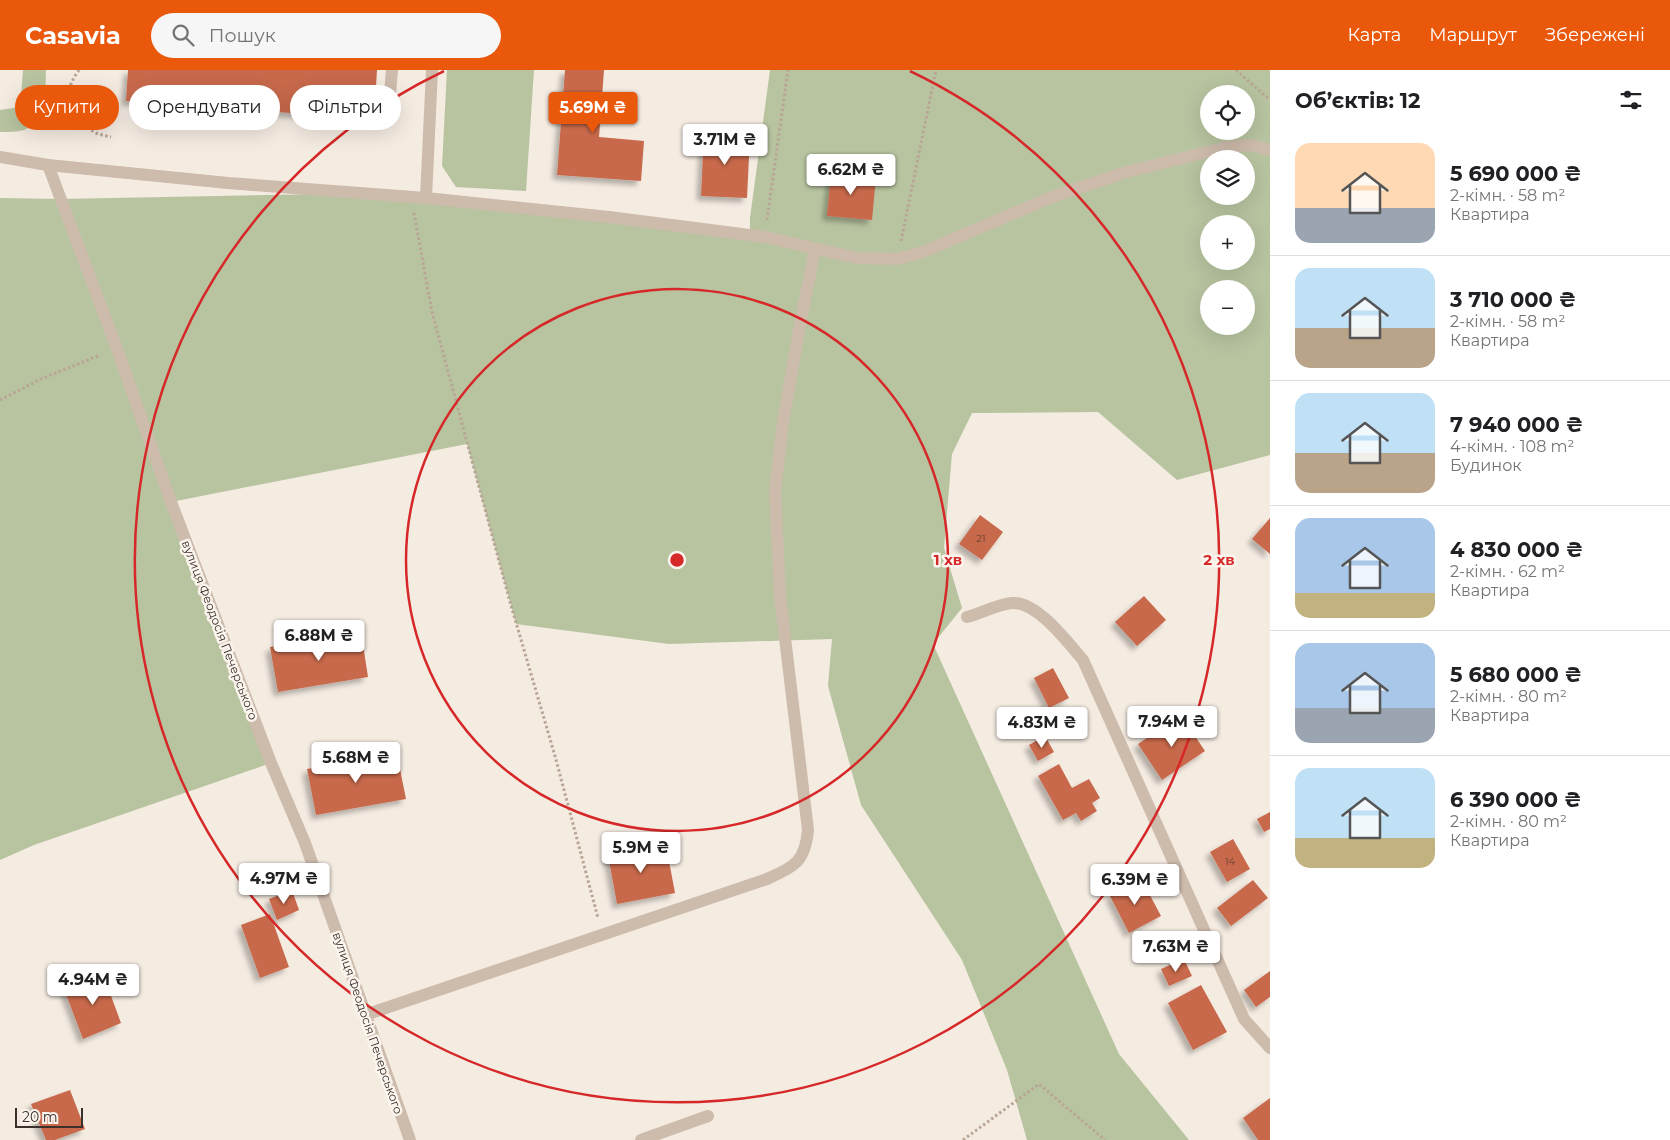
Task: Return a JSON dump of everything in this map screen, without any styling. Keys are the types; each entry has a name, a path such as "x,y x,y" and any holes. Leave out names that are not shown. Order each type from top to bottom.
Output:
{"street":[{"path":"391,85 392,70"},
{"path":"426,198 432,70"},
{"path":"0,157 48,165 228,182 378,193 608,217 765,237 857,258 897,260 923,252 1052,197 1123,173 1227,147 1250,145 1270,150"},
{"name":"вулиця Феодосія Печерського","path":"48,165 117,349 171,502 271,763 305,844 410,1140"},
{"path":"365,1014 767,879 789,869 801,858 807,846 808,830 780,596 775,490 784,414 815,249"},
{"path":"967,617 1012,603 1027,605 1051,624 1084,660 1244,1020 1270,1048"},
{"path":"641,1140 708,1116"}],"path":[{"path":"79,70 71,84 71,99 74,112 84,124 97,133 111,137"},
{"path":"765,237 788,70"},
{"path":"897,260 936,70"},
{"path":"1236,70 1270,100"},
{"path":"412,198 432,312 510,602 591,886 602,935"},
{"path":"0,400 41,379 117,349"},
{"path":"963,1140 1039,1084 1105,1140"}],"green space":[{"path":"23,70 46,70 45,85 22,85"},
{"path":"447,70 534,70 526,191 456,187 442,166"},
{"path":"770,70 1270,70 1270,455 1177,480 1098,412 972,413 952,454 944,548 962,608 933,644 1119,1054 1189,1140 1027,1140 1007,1070 962,960 861,805 828,686 832,639 669,644 516,624 467,444 171,502 271,763 34,845 0,860 0,198 60,199 378,193 750,235 750,218"},
{"path":"15,108 15,130 24,130 0,132 0,110"}],"building":[{"path":"128,70 377,70 376,85 290,85 290,113 280,112 280,85 129,85 129,101 126,101"},
{"path":"565,70 604,70 599,137 644,141 641,181 557,175"},
{"path":"704,133 750,136 747,198 701,196"},
{"path":"831,173 876,177 872,220 827,216"},
{"path":"980,515 1003,532 982,560 959,544"},
{"path":"1270,518 1270,554 1252,539"},
{"path":"1144,596 1166,620 1137,646 1115,622"},
{"path":"361,632 368,677 278,692 270,647"},
{"path":"1053,668 1069,698 1049,708 1034,678"},
{"path":"1181,715 1205,751 1162,780 1138,744"},
{"path":"1045,736 1054,752 1038,761 1029,745"},
{"path":"397,754 406,799 316,815 307,769"},
{"path":"1059,764 1072,788 1089,779 1100,798 1092,803 1097,811 1081,821 1076,813 1063,820 1038,776"},
{"path":"1270,812 1270,829 1264,832 1257,819"},
{"path":"1233,839 1250,869 1227,882 1210,852"},
{"path":"666,845 675,893 617,904 608,855"},
{"path":"1142,880 1161,916 1129,933 1110,896"},
{"path":"1253,880 1268,898 1231,926 1217,908"},
{"path":"292,890 299,910 277,920 269,899"},
{"path":"270,914 289,967 260,978 241,925"},
{"path":"1184,959 1192,976 1169,986 1161,969"},
{"path":"1270,971 1270,997 1256,1007 1244,990"},
{"path":"103,974 121,1023 83,1039 64,989"},
{"path":"1201,985 1227,1032 1193,1050 1168,1003"},
{"path":"70,1090 85,1129 55,1140 46,1140 31,1104"},
{"path":"1270,1098 1270,1140 1258,1140 1243,1118"}]}
